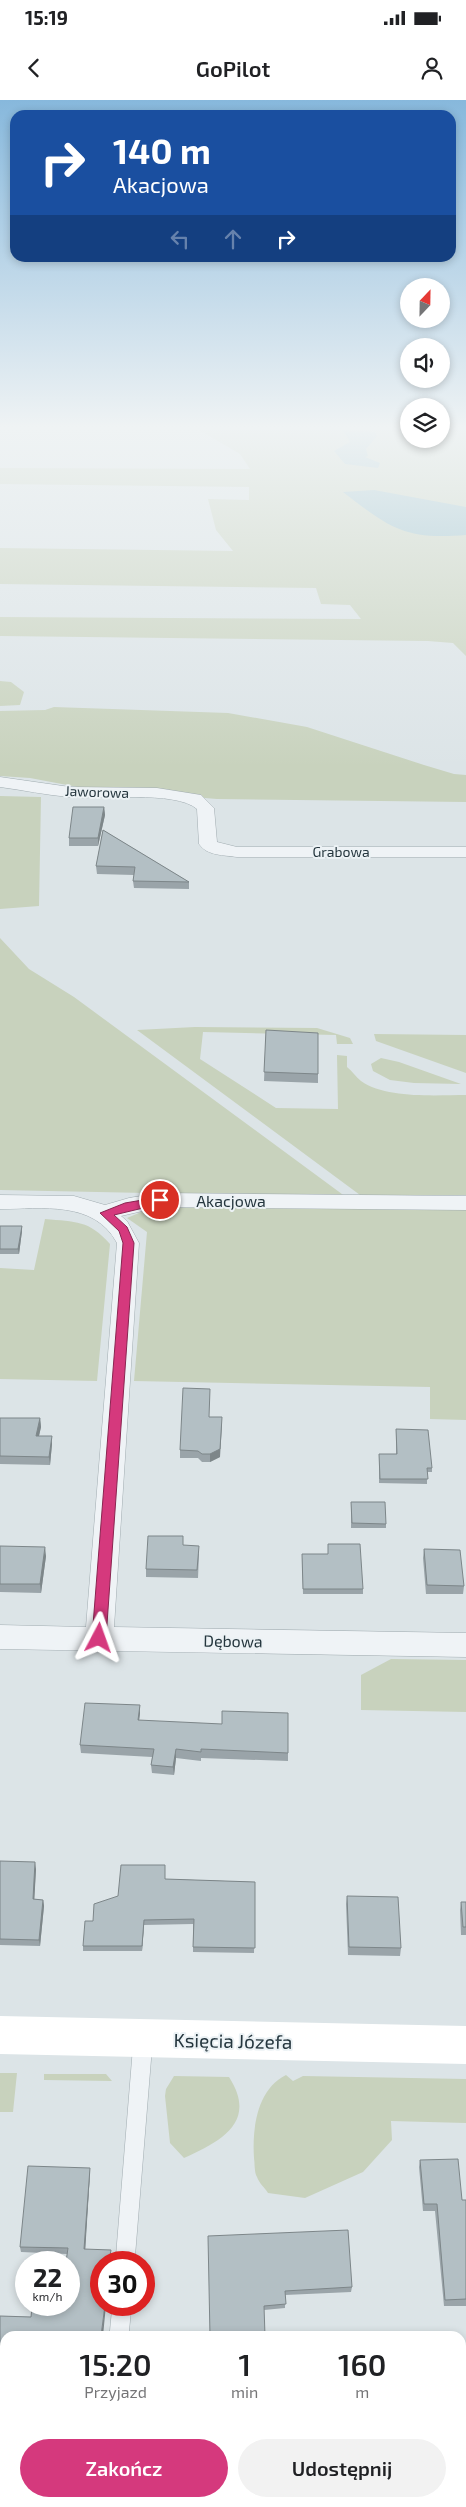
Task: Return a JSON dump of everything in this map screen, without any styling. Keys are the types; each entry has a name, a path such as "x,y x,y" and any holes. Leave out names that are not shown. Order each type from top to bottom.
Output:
{"street":[{"name":"Jaworowa","path":"0,782 70,792 156,794 195,799 205,808 208,844 216,849"},
{"name":"Grabowa","path":"216,849 237,852 466,852"},
{"name":"Akacjowa","path":"106,1213 160,1200 466,1203"},
{"path":"0,1202 73,1203 88,1206 106,1213 124,1230 128,1243 99,1638"},
{"name":"Dębowa","path":"0,1637 466,1645"},
{"name":"Księcia Józefa","path":"0,2035 466,2045"}],"lane":[{"path":"127,2251 143,2039"},
{"path":"119,2331 121,2316"}],"green space":[{"path":"226,542 466,542 466,656 453,643 428,641 0,636 0,617 361,619 350,605 321,604 316,588 0,584 0,548 233,551"},
{"path":"0,681 11,682 24,692 20,705 0,706"},
{"path":"54,707 228,713 307,727 424,765 454,774 466,775 466,802 217,799 83,788 30,778 0,776 0,711 45,710"},
{"path":"0,796 41,797 39,906 0,909"},
{"path":"0,938 29,969 74,997 346,1197 0,1190"},
{"path":"195,1027 317,1028 350,1038 353,1044 337,1044 336,1035 203,1032 200,1059 276,1108 338,1109 337,1055 347,1056 347,1067 361,1081 371,1087 412,1095 466,1095 466,1195 360,1195 137,1030"},
{"path":"374,1034 466,1035 466,1073 376,1041"},
{"path":"381,1058 399,1062 461,1084 414,1083 390,1080 373,1071 371,1064"},
{"path":"180,1204 466,1210 466,1420 430,1419 430,1387 134,1381 147,1232 127,1218 153,1207"},
{"path":"45,1219 74,1222 88,1226 110,1244 97,1381 0,1379 0,1268 34,1270"},
{"path":"391,1659 466,1660 466,1712 361,1710 361,1675"},
{"path":"0,2073 17,2073 13,2112 0,2112"},
{"path":"44,2074 106,2074 112,2081 44,2080"},
{"path":"286,2075 293,2081 303,2076 466,2079 466,2123 391,2121 392,2140 363,2172 305,2198 268,2193 255,2173 254,2135 258,2111 268,2090 276,2081"},
{"path":"174,2076 229,2077 237,2093 239,2106 237,2118 222,2137 184,2158 170,2143 165,2096 166,2089"}],"building":[{"path":"73,807 104,807 98,838 69,838"},
{"path":"103,830 189,882 133,881 135,867 96,866"},
{"path":"266,1030 318,1033 318,1074 264,1072"},
{"path":"0,1226 22,1226 18,1249 0,1249"},
{"path":"183,1388 210,1389 209,1417 222,1417 220,1449 210,1454 180,1450"},
{"path":"0,1418 40,1418 36,1436 52,1436 49,1457 0,1456"},
{"path":"396,1429 428,1430 432,1468 427,1468 428,1479 380,1479 379,1454 397,1454"},
{"path":"351,1502 385,1502 386,1524 352,1523"},
{"path":"148,1536 183,1536 183,1545 199,1546 197,1570 146,1569"},
{"path":"328,1544 360,1544 363,1589 303,1589 302,1554 328,1554"},
{"path":"0,1546 45,1547 40,1584 0,1584"},
{"path":"424,1549 460,1550 464,1586 427,1585"},
{"path":"85,1703 140,1705 138,1720 222,1724 222,1711 288,1713 288,1753 201,1749 201,1752 176,1749 173,1767 151,1765 154,1749 80,1745"},
{"path":"0,1861 35,1862 33,1899 43,1900 39,1940 0,1939"},
{"path":"121,1865 165,1865 165,1879 255,1882 255,1948 193,1947 194,1919 144,1920 142,1946 83,1946 85,1921 93,1921 94,1904 118,1896"},
{"path":"347,1896 398,1897 401,1948 349,1947"},
{"path":"461,1902 466,1902 466,1927 463,1927"},
{"path":"458,2159 462,2200 466,2200 466,2299 445,2300 437,2204 424,2204 420,2160"},
{"path":"28,2166 90,2168 84,2249 111,2250 90,2251 90,2316 104,2316 102,2331 0,2331 0,2316 80,2316 80,2251 68,2251 68,2248 20,2247"},
{"path":"348,2230 352,2287 285,2291 286,2304 264,2306 265,2331 210,2331 208,2236"}],"route":[{"path":"99,1638 128,1243 124,1230 106,1213 160,1200"}]}
